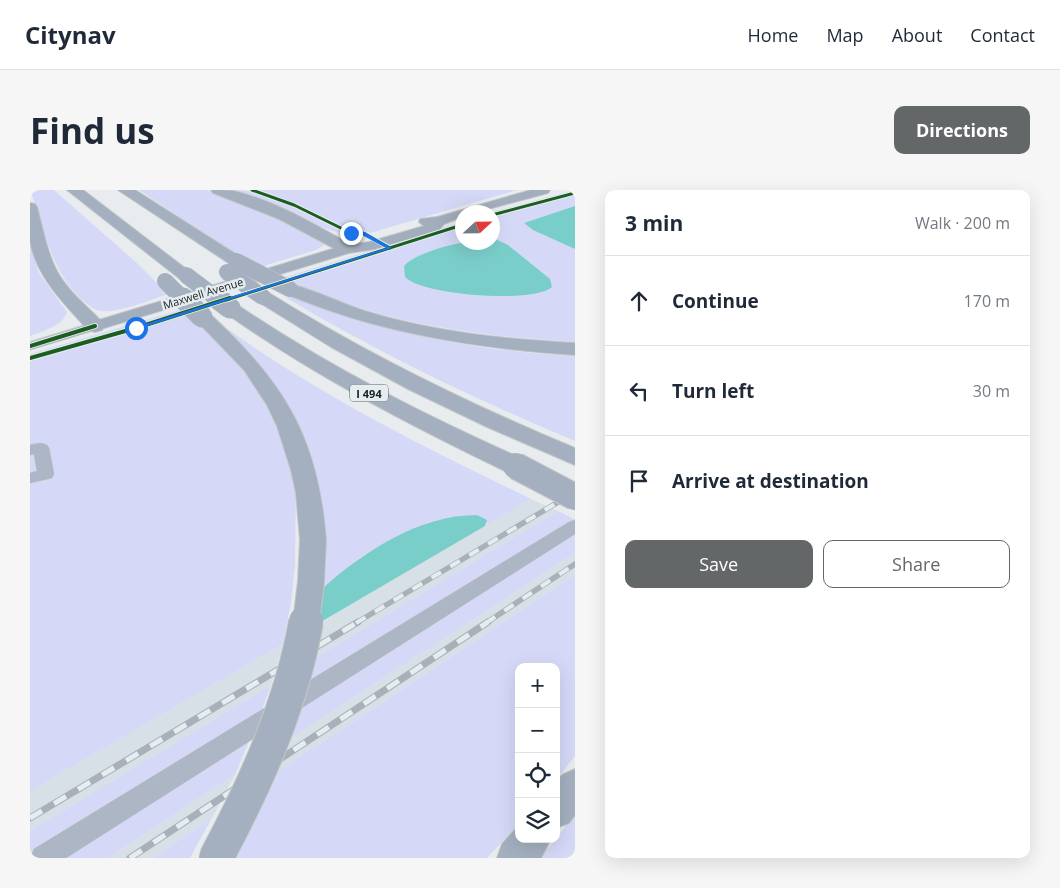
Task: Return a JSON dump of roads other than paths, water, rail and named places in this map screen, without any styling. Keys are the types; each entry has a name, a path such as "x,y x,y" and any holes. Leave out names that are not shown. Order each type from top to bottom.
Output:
{"highway":[{"name":"I 494","path":"74,190 134,238 230,308 282,343 344,380 439,430 575,493"},
{"name":"I 494","path":"116,190 218,266 324,335 392,372 575,457"},
{"path":"125,190 236,261 290,289 344,310 418,330 498,343 575,350"},
{"path":"218,190 250,200 283,214 347,249"},
{"path":"30,207 43,255 51,276 95,326"},
{"path":"134,238 150,266 250,365 273,396 297,446 306,479 313,540 312,576 307,618 288,695 274,736 254,785 216,858"},
{"path":"516,466 575,497"},
{"path":"560,805 575,786"},
{"path":"516,858 529,843"}],"main road":[{"name":"Maxwell Avenue","path":"492,205 544,190"},
{"name":"Maxwell Avenue","path":"95,326 347,249 370,246 434,227 439,221 455,216"}],"street":[{"name":"Maxwell Avenue","path":"30,346 95,326"},
{"path":"30,450 41,448 46,474 30,478"},
{"path":"43,858 575,526"}],"water":[{"path":"575,206 575,249 533,230 524,223"},
{"path":"500,241 508,245 550,279 552,287 541,292 524,295 478,295 432,289 405,277 404,266 408,262 422,254 455,244 455,250 500,250"},
{"path":"477,515 487,520 485,526 319,623 323,588 356,561 414,528 435,521"}],"railway":[{"path":"356,623 575,492"},
{"path":"486,623 575,564"},
{"path":"30,818 358,622"},
{"path":"130,858 488,622"}]}
